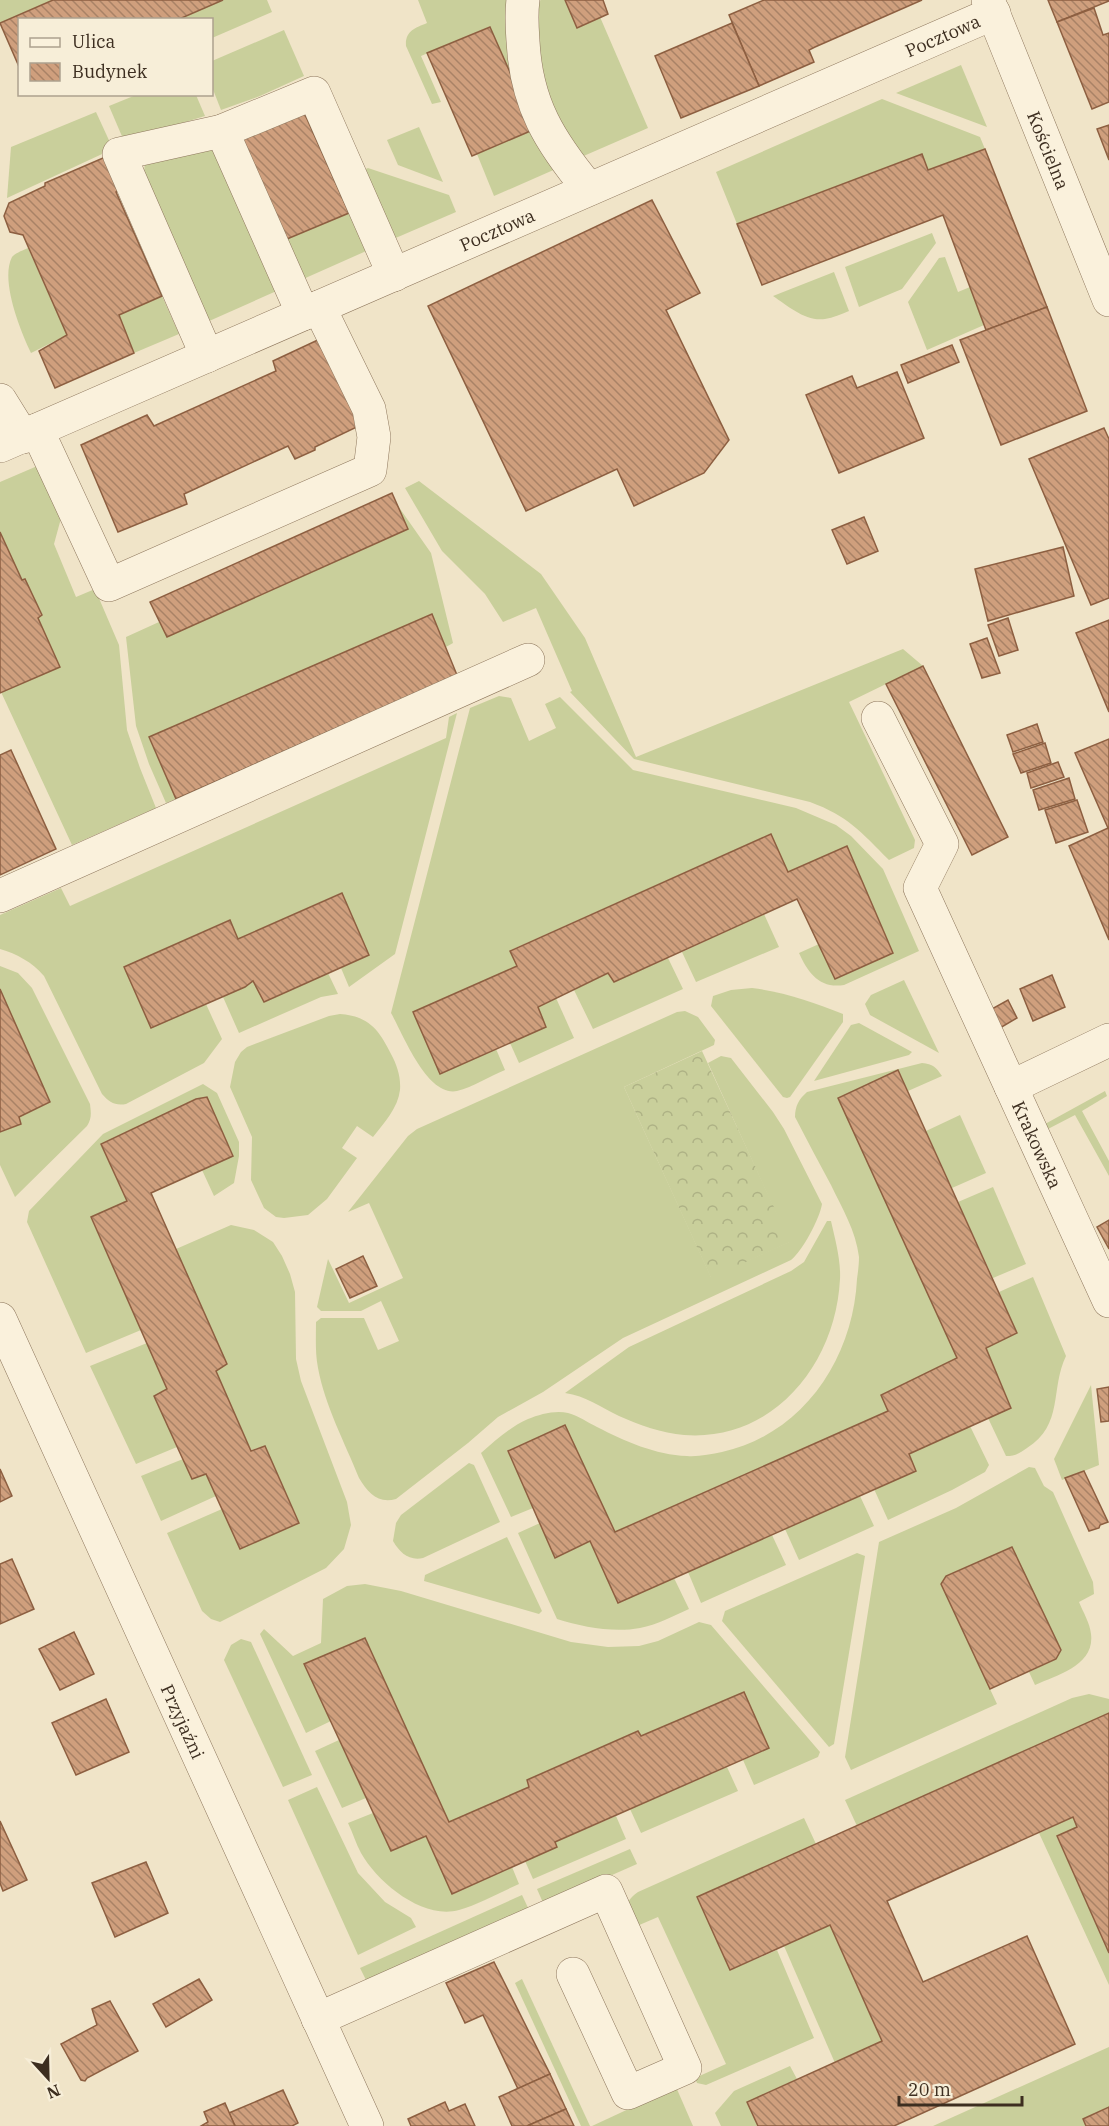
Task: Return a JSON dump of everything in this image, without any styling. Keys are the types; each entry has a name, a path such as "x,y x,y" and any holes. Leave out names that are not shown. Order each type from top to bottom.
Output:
{"street":[{"path":"523,0 524,68 531,94 550,136 589,189"},
{"name":"Pocztowa","path":"20,438 589,189 991,7"},
{"name":"Kościelna","path":"991,7 1109,300"},
{"path":"207,356 119,154 222,131 314,93 394,275"},
{"path":"0,400 20,438 109,585 370,470 374,437 369,410 311,311 222,131"},
{"path":"0,896 528,660"},
{"path":"878,718 942,844 920,888 1011,1087"},
{"name":"Krakowska","path":"1109,1040 1011,1087 1109,1301"},
{"name":"Przyjaźni","path":"0,1319 367,2126"},
{"path":"318,2019 606,1891 685,2068 628,2093 573,1974"}],"green space":[{"path":"0,0 53,0 0,23"},
{"path":"223,0 267,0 272,12 213,38 213,18 182,17"},
{"path":"418,0 512,0 512,78 489,27 421,56 441,102 432,104 406,46 409,33 427,23"},
{"path":"541,0 565,0 577,27 600,17 648,128 579,158 547,95 532,4"},
{"path":"284,30 304,76 260,96 221,110 213,90 213,61"},
{"path":"961,65 987,127 896,93"},
{"path":"134,96 196,96 205,116 124,141 109,106"},
{"path":"882,99 980,137 985,149 928,170 921,155 737,224 716,172"},
{"path":"309,108 373,248 301,280 283,241 303,110"},
{"path":"96,112 113,149 7,198 11,147"},
{"path":"419,127 443,182 398,165 387,140"},
{"path":"535,129 558,168 494,196 477,154"},
{"path":"216,141 281,289 207,322 144,173 145,162"},
{"path":"368,168 449,195 456,212 391,240 361,171"},
{"path":"932,233 936,243 902,289 859,307 845,267"},
{"path":"28,248 67,335 31,353 17,319 8,278 12,257"},
{"path":"945,257 958,292 970,287 984,325 927,350 908,302 939,258"},
{"path":"834,272 849,311 840,315 825,319 811,318 773,296"},
{"path":"162,296 179,334 134,353 119,315"},
{"path":"42,464 63,511 54,544 76,597 95,589 119,645 127,730 156,808 72,845 1,692 60,667 38,618 42,614 25,579 22,580 0,532 0,482"},
{"path":"419,481 541,574 585,638 636,757 903,649 923,666 849,702 915,840 914,848 889,860 862,833 823,807 634,759 570,692 572,691 536,608 503,622 485,594 442,551 405,488"},
{"path":"396,503 431,553 453,643 446,647 432,614 149,738 176,799 166,803 136,726 126,637 159,622 167,636 408,529"},
{"path":"499,696 511,698 529,741 556,728 545,704 560,697 633,770 796,808 836,825 851,836 883,869 919,951 844,985 828,984 816,978 806,967 799,953 819,944 835,979 893,952 847,847 788,872 771,834 511,950 517,966 413,1012 440,1074 496,1049 505,1070 457,1091 446,1090 436,1084 417,1062 391,1013 470,708"},
{"path":"457,713 395,954 349,987 341,968 369,955 341,893 238,939 229,920 124,967 151,1028 206,1004 222,1039 204,1063 126,1104 115,1104 107,1099 102,1094 44,976 24,959 0,949 0,915 61,888 70,906 446,738 449,717"},
{"path":"764,914 779,947 696,982 682,952"},
{"path":"668,958 683,989 593,1029 574,990 608,973 614,982"},
{"path":"0,966 18,973 32,988 91,1110 87,1126 15,1197 0,1165 0,1132 21,1124 19,1117 50,1102 0,989"},
{"path":"328,973 338,994 321,997 239,1033 223,997 253,981 264,1002"},
{"path":"904,980 939,1053 870,1015 865,1004 871,995"},
{"path":"752,988 798,998 843,1014 843,1022 790,1097 787,1098 783,1097 711,1006 713,996 731,990"},
{"path":"556,998 574,1038 519,1063 510,1043 538,1007"},
{"path":"685,1011 698,1017 715,1040 714,1045 624,1087 711,1277 789,1242 708,1063 721,1056 731,1058 773,1112 822,1204 818,1218 805,1242 791,1260 623,1338 543,1392 498,1417 396,1499 384,1500 374,1496 359,1478 325,1396 317,1362 316,1322 321,1318 364,1318 378,1350 399,1341 381,1301 361,1311 321,1311 317,1307 328,1259 349,1303 403,1278 369,1203 348,1212 408,1136 417,1129 677,1012"},
{"path":"340,1014 366,1021 382,1038 398,1071 399,1097 390,1115 373,1137 357,1126 342,1148 357,1158 327,1199 308,1215 276,1217 264,1208 251,1180 252,1137 230,1087 235,1062 247,1047"},
{"path":"859,1023 912,1052 909,1055 814,1081 851,1025"},
{"path":"702,1051 790,1242 711,1278 624,1087"},
{"path":"922,1063 934,1066 942,1076 908,1091 898,1070 838,1098 957,1358 882,1395 888,1411 615,1532 565,1425 508,1451 533,1508 511,1517 481,1453 509,1430 533,1417 553,1412 568,1413 640,1446 664,1453 691,1456 722,1452 751,1443 777,1429 799,1410 818,1389 834,1364 846,1337 853,1309 859,1257 848,1220 795,1117 797,1106 807,1092"},
{"path":"203,1084 217,1093 239,1142 234,1183 214,1196 202,1170 233,1155 207,1097 196,1099 101,1145 127,1201 91,1218 141,1330 86,1353 27,1222 29,1211 103,1134"},
{"path":"1105,1091 1107,1096 1082,1111 1109,1161 1109,1176 1075,1115 1048,1129 1045,1124"},
{"path":"960,1115 986,1173 952,1188 926,1131"},
{"path":"993,1187 1026,1264 993,1278 958,1202"},
{"path":"827,1221 831,1221 840,1264 836,1310 827,1340 813,1367 794,1391 772,1411 746,1425 716,1434 684,1435 643,1425 586,1399 565,1393 629,1347 791,1271 804,1262"},
{"path":"231,1225 254,1230 273,1242 290,1274 295,1292 296,1359 301,1381 347,1502 351,1525 344,1549 326,1568 220,1622 211,1619 202,1611 167,1533 222,1509 240,1549 299,1522 265,1446 251,1450 216,1371 227,1364 176,1249"},
{"path":"1033,1277 1066,1356 1046,1429 1039,1439 1022,1451 1006,1456 988,1418 1011,1407 986,1348 1017,1333 999,1292"},
{"path":"147,1343 167,1389 155,1396 177,1447 136,1464 90,1366"},
{"path":"1091,1385 1099,1465 1062,1480 1054,1459"},
{"path":"970,1426 989,1465 985,1472 888,1520 874,1489 916,1471 909,1454"},
{"path":"183,1459 192,1479 206,1474 216,1496 161,1521 141,1476"},
{"path":"469,1463 474,1465 500,1522 423,1558 418,1559 405,1555 393,1541 396,1523 401,1515"},
{"path":"1029,1467 1035,1468 1044,1486 1053,1492 1093,1582 1094,1594 1079,1602 1091,1634 1091,1645 1087,1654 1064,1673 1035,1685 1029,1672 1056,1659 1061,1650 990,1689 997,1704 851,1770 845,1757 879,1542 956,1508"},
{"path":"860,1496 874,1526 799,1560 785,1529"},
{"path":"540,1523 555,1558 590,1541 618,1603 674,1578 689,1609 653,1625 619,1630 557,1619 518,1533"},
{"path":"772,1535 786,1565 701,1603 688,1572"},
{"path":"507,1537 542,1611 539,1614 424,1581 425,1575"},
{"path":"857,1553 865,1556 834,1744 829,1747 722,1621 725,1611"},
{"path":"365,1584 401,1591 571,1642 608,1647 639,1646 658,1641 699,1622 711,1625 820,1752 818,1757 754,1785 743,1760 769,1748 744,1692 641,1736 638,1731 527,1780 529,1787 449,1822 365,1638 304,1664 331,1721 306,1733 260,1634 264,1629 293,1656 321,1643 323,1599 347,1586"},
{"path":"241,1639 251,1642 312,1775 283,1787 224,1660 231,1645"},
{"path":"1089,1694 1109,1699 1109,1713 857,1826 845,1800 1072,1698"},
{"path":"339,1740 366,1798 342,1808 315,1751"},
{"path":"727,1767 738,1791 641,1833 630,1809"},
{"path":"317,1787 358,1873 385,1902 411,1918 416,1927 358,1955 288,1800"},
{"path":"373,1813 391,1851 426,1836 452,1894 512,1867 519,1884 482,1902 459,1910 445,1912 431,1910 417,1904 390,1887 378,1876 359,1850 348,1823"},
{"path":"616,1816 626,1839 533,1879 525,1861 555,1842"},
{"path":"1073,1817 1077,1827 1057,1837 1109,1953 1109,1985 1039,1833"},
{"path":"804,1818 816,1844 730,1970 777,1950 814,2038 706,2085 697,2083 695,2078 726,2064 658,1917 630,1929 627,1904 638,1892"},
{"path":"630,1849 637,1864 544,1905 537,1889"},
{"path":"522,1895 530,1912 368,1984 360,1968"},
{"path":"830,1925 882,2041 835,2063 784,1946"},
{"path":"522,1979 590,2126 581,2126 515,1983"},
{"path":"1109,2047 1109,2107 1083,2119 1086,2126 933,2126"},
{"path":"790,2066 797,2079 747,2102 758,2126 721,2126 715,2113 734,2091"},
{"path":"676,2087 693,2126 592,2126"}],"building":[{"path":"53,0 223,0 182,18 18,18 18,64 0,23"},
{"path":"565,0 603,0 608,14 577,28"},
{"path":"764,0 922,0 809,50 814,62 759,86 729,15"},
{"path":"1048,0 1109,0 1109,1 1057,22"},
{"path":"1094,8 1103,35 1109,33 1109,102 1092,109 1057,22"},
{"path":"732,23 759,86 681,118 655,56"},
{"path":"490,27 535,129 472,156 427,53"},
{"path":"303,110 349,213 287,239 241,137"},
{"path":"1109,125 1109,160 1097,129"},
{"path":"985,149 1047,307 986,330 943,215 762,285 737,224 922,154 928,170"},
{"path":"110,155 123,186 116,192 162,296 119,315 134,353 55,388 39,351 67,335 23,235 10,232 4,216 9,203 45,186 45,183"},
{"path":"652,200 700,293 666,310 729,440 704,473 634,506 617,469 526,511 428,306"},
{"path":"1047,307 1087,411 1001,445 960,340"},
{"path":"322,338 361,425 295,459 288,446 184,494 187,504 118,532 81,445 147,415 154,426 276,371 273,361"},
{"path":"952,345 959,362 908,383 901,365"},
{"path":"897,372 924,438 839,473 806,395 852,376 857,388"},
{"path":"1104,428 1109,439 1109,598 1091,605 1029,459"},
{"path":"392,493 408,529 167,637 150,602"},
{"path":"864,517 878,551 847,564 832,530"},
{"path":"0,532 22,580 25,579 42,615 38,618 60,667 0,693"},
{"path":"1063,547 1074,596 988,621 975,569"},
{"path":"432,614 457,675 176,799 149,737"},
{"path":"1008,618 1018,650 999,656 988,625"},
{"path":"1109,620 1109,712 1076,633"},
{"path":"987,638 1000,673 982,678 970,644"},
{"path":"923,666 1008,837 972,855 886,684"},
{"path":"1037,724 1043,742 1013,752 1007,735"},
{"path":"1109,739 1109,828 1108,828 1075,753"},
{"path":"1045,743 1051,763 1021,773 1013,754"},
{"path":"11,750 56,849 0,875 0,755"},
{"path":"1058,762 1064,777 1031,788 1027,773"},
{"path":"1069,778 1075,799 1039,810 1033,790"},
{"path":"1077,800 1088,832 1056,843 1045,810"},
{"path":"1109,828 1109,940 1069,846"},
{"path":"771,834 788,872 847,846 893,953 835,979 797,899 614,982 608,973 538,1007 546,1027 440,1074 413,1012 517,966 510,951"},
{"path":"342,893 369,955 264,1002 253,981 245,987 151,1028 124,967 230,920 238,939"},
{"path":"1052,975 1065,1007 1033,1021 1020,989"},
{"path":"0,989 50,1102 19,1117 21,1124 0,1132"},
{"path":"1008,1000 1017,1018 1000,1028 990,1010"},
{"path":"898,1070 1017,1333 986,1348 1011,1408 909,1454 916,1471 618,1603 590,1541 555,1558 508,1451 565,1425 615,1532 888,1411 881,1395 957,1358 838,1098"},
{"path":"207,1097 233,1156 151,1193 227,1364 216,1371 251,1451 265,1446 299,1523 240,1549 206,1474 192,1479 154,1396 167,1389 91,1217 127,1201 101,1144 196,1099"},
{"path":"1109,1220 1109,1249 1097,1227"},
{"path":"363,1256 377,1286 350,1298 336,1269"},
{"path":"1109,1387 1109,1421 1101,1422 1097,1389"},
{"path":"0,1469 12,1496 0,1502"},
{"path":"1084,1471 1108,1522 1089,1531 1065,1478"},
{"path":"1012,1547 1061,1650 1056,1659 990,1689 941,1584 946,1576"},
{"path":"12,1559 34,1609 0,1624 0,1564"},
{"path":"74,1632 94,1674 60,1690 39,1649"},
{"path":"365,1638 449,1822 529,1787 527,1780 638,1731 641,1736 744,1692 769,1748 555,1842 557,1847 452,1894 426,1836 391,1851 304,1664"},
{"path":"106,1699 129,1752 76,1775 52,1723"},
{"path":"1109,1713 1109,1953 1057,1836 1077,1827 1073,1817 887,1901 923,1982 1027,1936 1075,2044 894,2126 758,2126 747,2102 882,2041 830,1925 730,1970 697,1897"},
{"path":"0,1821 27,1880 3,1891 0,1883"},
{"path":"146,1862 168,1913 115,1937 92,1883"},
{"path":"494,1962 550,2074 518,2089 483,2015 465,2023 446,1983"},
{"path":"199,1979 212,2000 166,2027 153,2004"},
{"path":"110,2001 138,2051 85,2081 81,2080 61,2044 97,2025 92,2009"},
{"path":"550,2074 566,2109 527,2126 512,2126 499,2097"},
{"path":"283,2090 298,2123 292,2126 235,2126 229,2113"},
{"path":"445,2102 449,2111 465,2104 475,2126 411,2126 408,2119"},
{"path":"225,2103 235,2126 201,2126 208,2122 204,2112"},
{"path":"1109,2107 1109,2126 1086,2126 1083,2119"},
{"path":"566,2109 574,2126 527,2126"}]}
